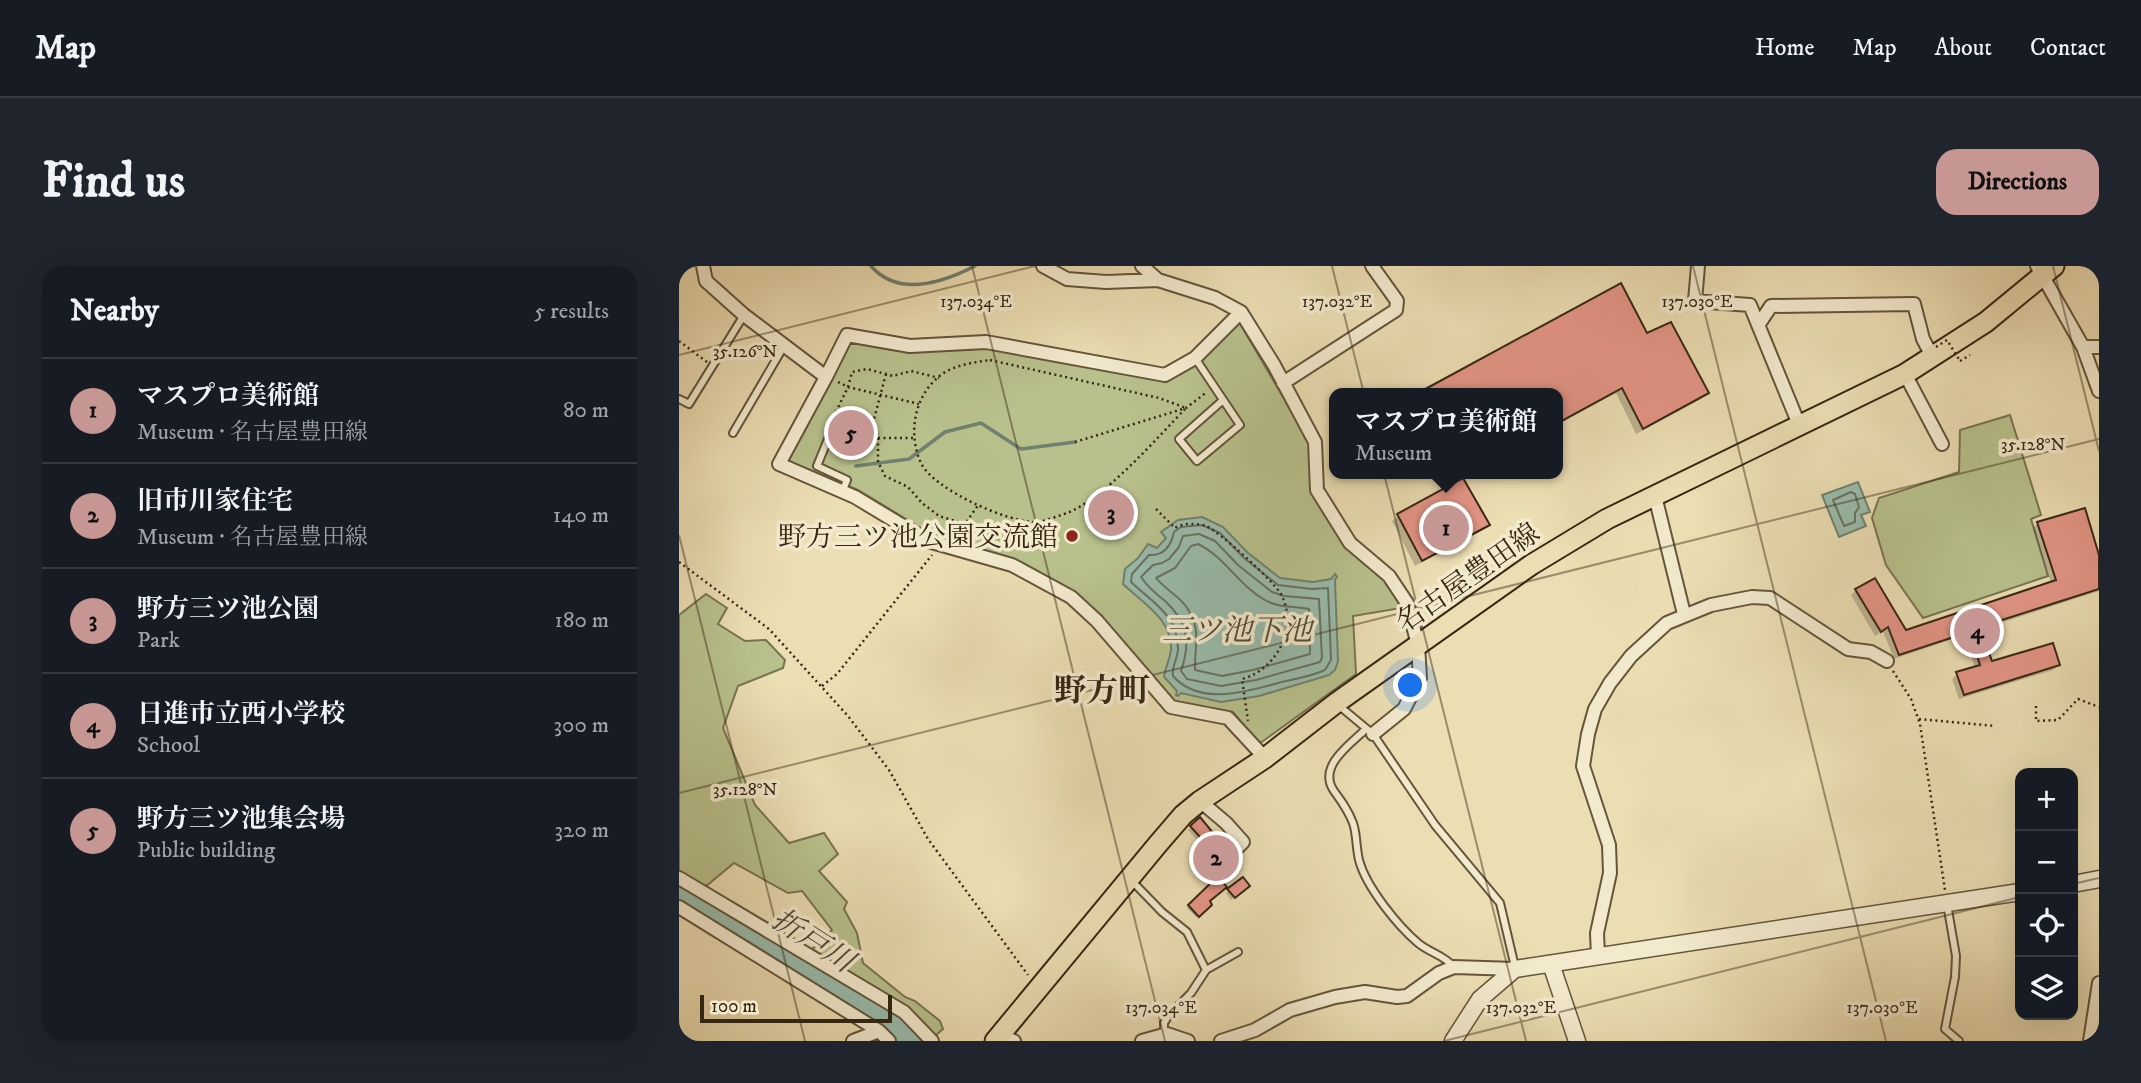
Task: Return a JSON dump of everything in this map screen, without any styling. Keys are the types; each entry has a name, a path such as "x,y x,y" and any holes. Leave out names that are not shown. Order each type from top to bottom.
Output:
{"main road":[{"name":"名古屋豊田線","path":"1003,1039 1039,989 1129,878 1183,815 1200,801 1265,758 1336,703 1563,544 1607,519 1905,374 1934,352 1986,322 2045,269"}],"street":[{"path":"703,266 706,281 744,315 826,377"},
{"path":"1043,266 1067,279 1106,282 1159,281 1215,298 1241,312 1315,442 1317,490 1350,543 1389,576 1407,603 1417,645 1420,678 1404,709 1369,732"},
{"path":"1142,266 1159,281"},
{"path":"1283,383 1396,310 1397,301 1372,266"},
{"path":"1698,266 1695,301 1750,305 1800,427"},
{"path":"2045,269 2083,347 2099,391"},
{"path":"1759,324 1771,306 1914,304 1923,340 1934,352"},
{"path":"1241,312 1195,358 1165,375 986,342 910,346 847,335 779,464 842,492 894,519 928,541 1012,565 1071,597 1097,621 1171,707 1228,718 1265,758"},
{"path":"2083,347 2099,346"},
{"path":"1905,374 1942,444"},
{"path":"1655,496 1684,614"},
{"path":"1598,957 1597,933 1611,873 1609,845 1583,766 1595,709 1610,683 1631,656 1667,623 1684,614 1711,605 1752,597 1770,598 1848,649 1871,652 1887,661"},
{"path":"1200,801 1243,842 1236,849"},
{"path":"679,878 904,1012 932,1041"},
{"path":"2078,883 2099,879"},
{"path":"1222,1041 1255,1030 1290,1010 1335,997 1365,992 1397,998 1406,996 1439,973 1454,967 1515,969 2015,893"},
{"path":"679,907 879,1031 889,1041"},
{"path":"1551,964 1577,1041"},
{"path":"1453,1041 1480,999 1515,969"},
{"path":"2090,1041 2099,982"},
{"path":"853,1041 879,1031"},
{"path":"1142,1041 1164,1035 1188,1041"}],"lane":[{"path":"679,399 689,404 744,315"},
{"path":"733,433 784,346"},
{"path":"1195,358 1240,425 1197,461 1179,439 1222,401"},
{"path":"835,418 817,467 847,480 842,492"},
{"path":"1336,703 1369,732 1435,825 1500,903 1515,969"},
{"path":"1369,732 1340,754 1329,776 1332,788 1348,810 1363,869 1386,909 1421,946 1445,957 1454,967"},
{"path":"1129,878 1162,912 1187,932 1206,970"},
{"path":"1947,904 1955,943 1956,966 1945,1028 1959,1041"},
{"path":"1164,1035 1164,1023 1191,993 1206,970 1238,952"}],"path":[{"path":"1934,352 1947,340 1960,361 1970,355"},
{"path":"679,341 712,366"},
{"path":"1038,523 1001,514 939,483 921,461 914,425 919,404 930,386 948,371 973,362 990,360 1159,398 1186,408"},
{"path":"835,418 852,372 867,369 893,376 911,371 939,379"},
{"path":"886,374 874,419 878,438 878,462 885,476 908,487 922,503 939,516 1000,539 1019,535 1038,523 1068,513 1094,496 1124,471 1186,408 1207,392"},
{"path":"826,377 848,387 919,404"},
{"path":"1075,442 1186,408"},
{"path":"878,438 916,438"},
{"path":"822,686 837,674 979,504"},
{"path":"1156,509 1175,528 1180,524 1208,527 1219,534 1263,575 1282,597 1288,623 1283,643 1276,657 1252,676 1242,679 1249,720 1238,729"},
{"path":"679,562 759,621 822,686 872,746 889,770 928,839 1039,989"},
{"path":"1887,661 1911,699 1919,719 1947,904"},
{"path":"2036,706 2036,720 2057,720 2078,699 2099,707"},
{"path":"1919,719 1995,726"}],"green space":[{"path":"1239,322 1310,443 1314,492 1385,578 1401,608 1353,616 1356,674 1259,744 1233,712 1174,702 1101,616 1073,593 1012,560 929,533 858,490 788,461 851,340 913,352 990,348 1166,382 1201,361"},
{"path":"2010,415 2041,515 2031,519 2048,576 1923,618 1886,565 1872,518 1879,498 1959,472 1960,430"},
{"path":"706,594 727,608 718,624 745,641 766,640 785,660 783,668 738,686 723,728 755,805 789,843 824,833 838,854 819,871 847,902 844,909 857,933 863,963 940,1021 943,1029 935,1036 809,952 832,930 802,891 788,893 734,863 705,887 679,872 679,615"}],"water":[{"path":"1858,482 1870,512 1861,515 1866,526 1839,537 1822,495"},
{"name":"三ツ池下池","path":"1202,517 1223,527 1248,553 1280,578 1313,582 1331,579 1335,574 1338,661 1335,670 1329,675 1259,696 1221,702 1181,693 1176,695 1177,691 1164,677 1171,650 1167,630 1155,613 1123,584 1125,569 1138,558 1148,544 1157,548 1166,538 1161,532 1178,520"}],"building":[{"path":"1621,283 1647,333 1671,322 1709,393 1643,429 1622,388 1563,420 1563,388 1427,388"},
{"path":"1464,479 1490,525 1422,561 1397,514"},
{"path":"2085,508 2099,555 2099,589 1980,627 1992,661 2053,643 2060,665 1964,695 1956,672 1980,665 1969,632 1899,655 1888,627 1881,632 1855,589 1875,578 1906,630 2056,580 2037,522"},
{"path":"1200,817 1232,856 1207,877 1194,861 1210,848 1190,826"},
{"path":"1218,876 1227,887 1210,901 1212,905 1199,917 1188,905"},
{"path":"1243,877 1250,886 1235,898 1227,889"}],"waterway":[{"path":"871,266 882,276 908,284 936,281 975,266"},
{"path":"856,466 909,459 945,432 981,423 1021,449 1075,442"},
{"name":"折戸川","path":"679,892 898,1028 913,1041"}],"place":[{"name":"野方三ツ池集会場","path":"851,433"},
{"name":"野方三ツ池公園","path":"1111,513"},
{"name":"マスプロ美術館","path":"1446,528"},
{"name":"野方三ツ池公園交流館","path":"1072,536"},
{"name":"日進市立西小学校","path":"1977,631"},
{"name":"旧市川家住宅","path":"1216,858"}],"district":[{"name":"野方町","path":"1102,690"}]}
